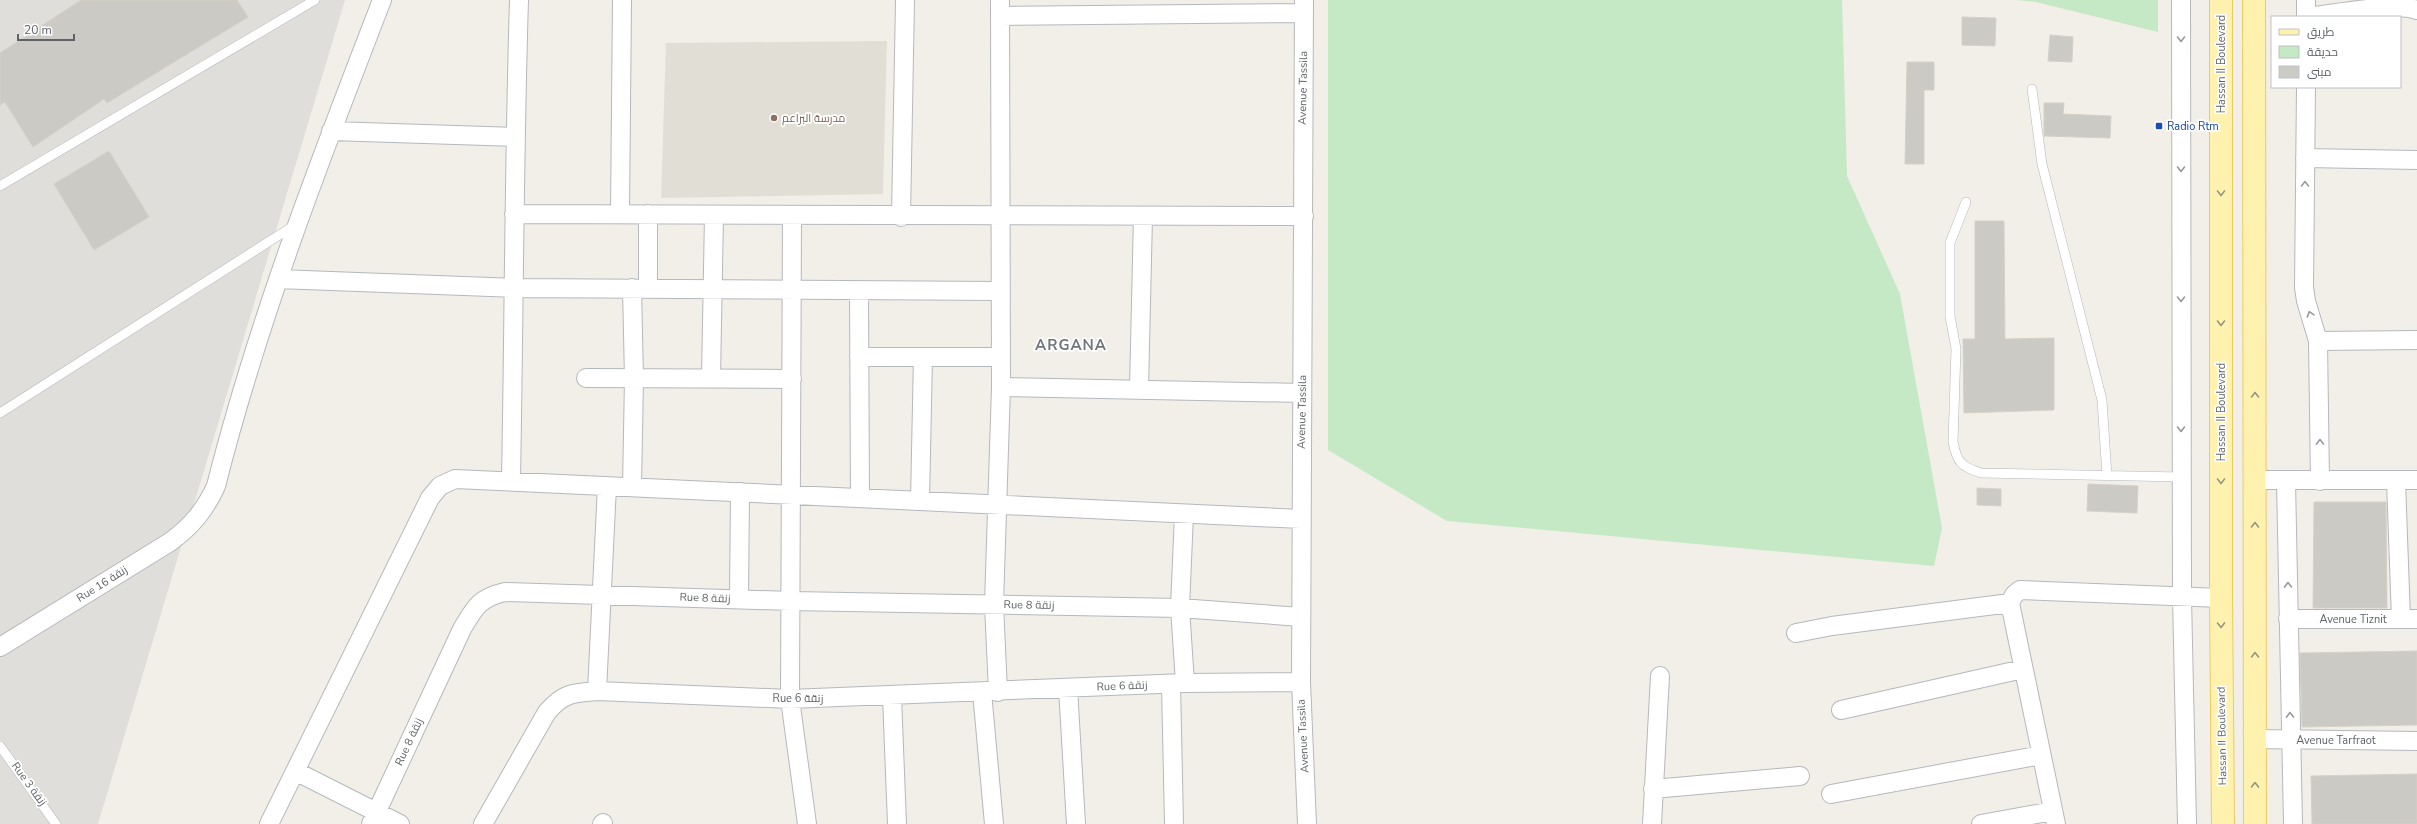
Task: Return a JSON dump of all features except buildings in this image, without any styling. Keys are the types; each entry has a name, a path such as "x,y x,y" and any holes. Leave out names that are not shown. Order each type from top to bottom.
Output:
{"main road":[{"name":"Hassan II Boulevard","path":"2221,0 2221,598 2224,824"},
{"path":"2254,0 2255,824"}],"street":[{"name":"Rue 16 زنقة","path":"0,647 170,542 187,530 200,515 216,486 278,279 297,224 331,131 382,0"},
{"path":"510,480 515,288 514,137 519,0"},
{"path":"620,213 622,0"},
{"path":"901,217 905,0"},
{"path":"2181,0 2181,477 2187,824"},
{"path":"2306,0 2307,16"},
{"path":"994,824 990,692 1001,387 1000,8 1304,7"},
{"name":"Avenue Tassila","path":"1304,7 1302,121 1304,216 1301,682 1307,824"},
{"path":"2316,16 2381,9 2410,8 2417,10"},
{"path":"2306,88 2304,287 2306,301 2318,341 2320,481"},
{"path":"331,131 514,137"},
{"path":"2305,158 2417,160"},
{"path":"514,214 620,213 714,216 901,217 1304,216"},
{"path":"632,487 634,379 640,288 648,214"},
{"path":"711,378 714,216"},
{"path":"792,216 790,291 792,379 790,699 807,824"},
{"path":"1139,388 1143,216"},
{"path":"278,279 515,288 640,288 860,292 1001,291"},
{"path":"860,292 860,498"},
{"path":"2318,341 2417,340"},
{"path":"859,357 1001,357"},
{"path":"920,501 923,357"},
{"path":"586,378 792,379"},
{"path":"1001,387 1139,388 1302,393"},
{"path":"269,824 432,495 440,486 455,479 510,480 607,486 1301,519"},
{"path":"2255,480 2286,482 2417,480"},
{"path":"2396,481 2409,619"},
{"path":"2286,482 2293,824"},
{"path":"597,691 607,486"},
{"path":"739,599 740,492"},
{"path":"1174,824 1184,514"},
{"path":"1981,824 2054,818 2010,603 2014,595 2020,590 2058,590 2182,598 2221,598"},
{"name":"Rue 8 زنقة","path":"374,818 462,629 475,607 488,596 506,592 791,601 1180,608 1301,617"},
{"path":"1796,633 1832,626 2010,603"},
{"name":"Avenue Tiznit","path":"2288,620 2409,619"},
{"path":"1841,710 2023,669"},
{"path":"1652,824 1660,676"},
{"name":"Rue 6 زنقة","path":"483,824 547,712 558,700 569,694 597,691 790,699 990,692 1178,683 1301,682"},
{"path":"1068,688 1076,824"},
{"path":"892,696 897,824"},
{"name":"Avenue Tarfraot","path":"2256,739 2417,741"},
{"path":"1831,794 2041,755"},
{"path":"295,771 374,818 400,824"},
{"path":"1653,789 1800,776"}],"lane":[{"path":"0,186 316,0"},
{"path":"2032,89 2042,164 2102,400 2107,476"},
{"path":"1966,202 1950,243 1950,316 1956,349 1953,442 1956,456 1966,468 1981,473 2181,477"},
{"path":"0,413 297,224"},
{"name":"Rue 3 زنقة","path":"0,746 56,824"}],"shaded area":[{"path":"0,0 345,0 98,824 0,824"},
{"name":"مدرسة البراعم","path":"887,41 883,194 661,198 666,43"}],"green space":[{"path":"1328,0 1842,0 1847,176 1900,294 1942,528 1934,566 1447,521 1328,450"},
{"path":"2016,0 2158,0 2158,32 2036,2"}],"place":[{"name":"مدرسة البراعم","path":"774,118"},
{"name":"Radio Rtm","path":"2159,126"}],"district":[{"name":"ARGANA","path":"1071,345"}]}
